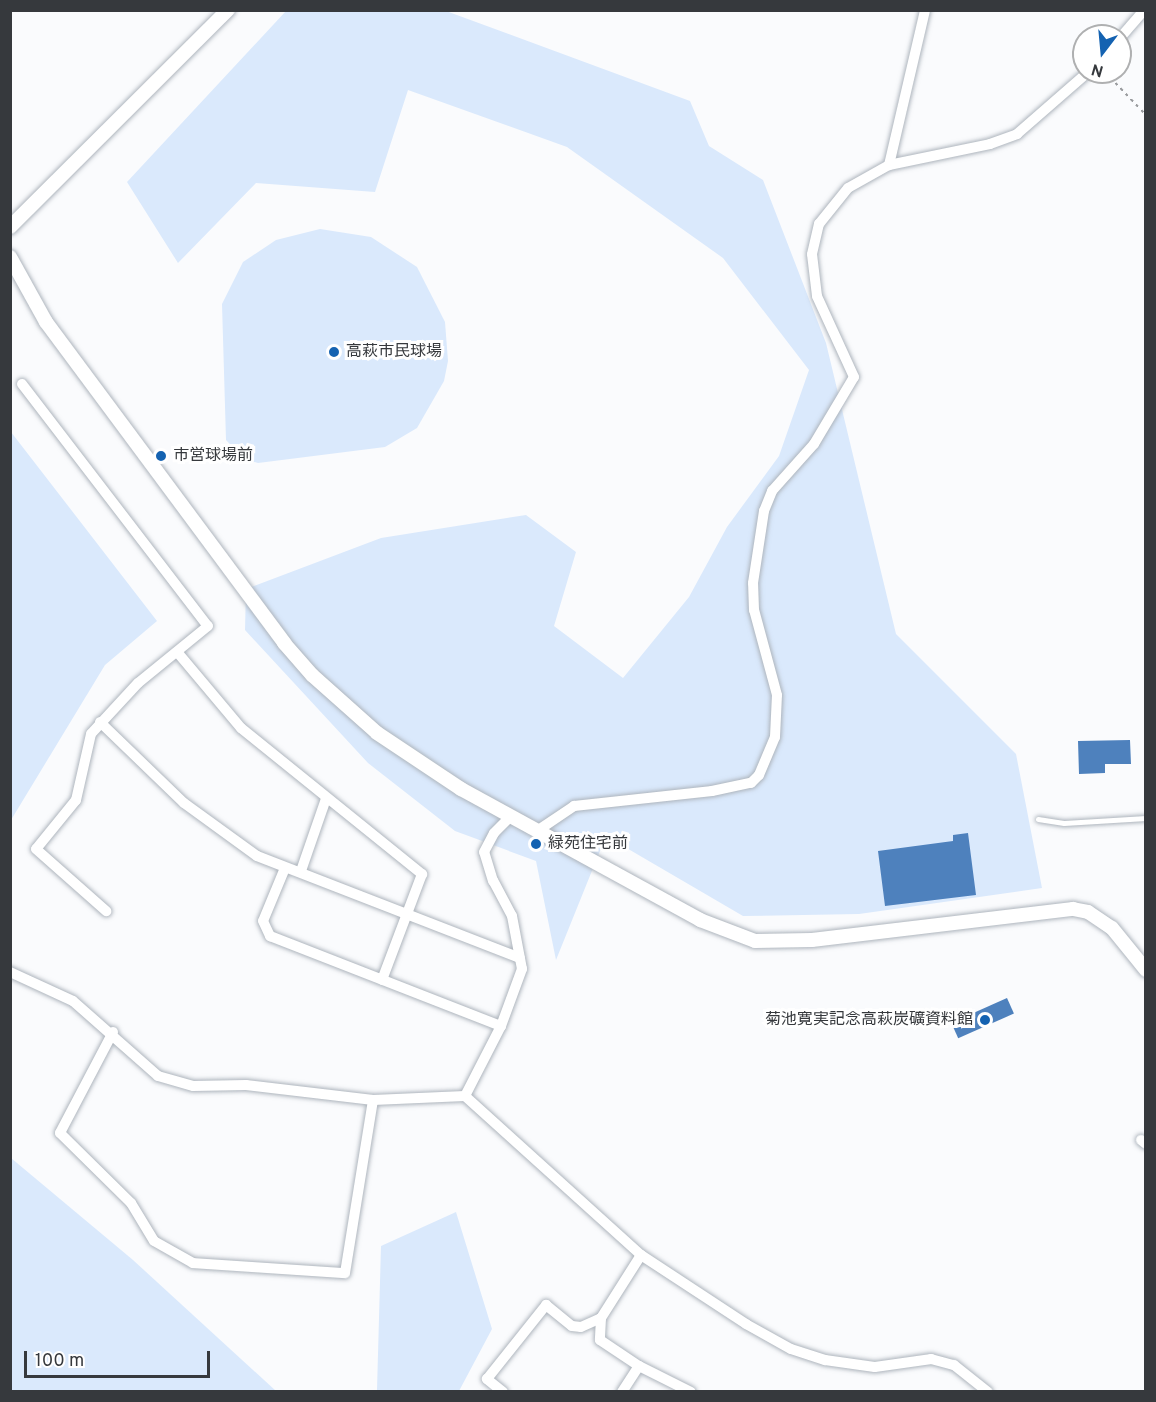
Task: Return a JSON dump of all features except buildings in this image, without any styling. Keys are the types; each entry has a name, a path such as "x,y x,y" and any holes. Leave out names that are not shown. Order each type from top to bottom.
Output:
{"street":[{"path":"10,227 228,10"},
{"path":"889,165 926,10"},
{"path":"1132,24 1144,10"},
{"path":"537,831 574,806 751,783 768,758 777,695 758,634 753,583 764,511 772,491 814,444 854,377 817,296 813,243 828,210 848,188 889,165 990,144 1017,134 1074,84"},
{"path":"10,257 46,322 312,675 377,733 537,831 700,920 754,941 812,939 1073,909 1088,912 1112,928 1146,970"},
{"path":"22,384 208,626 138,683 100,722 91,734 76,800 36,849 106,911"},
{"path":"178,652 241,728 326,799 422,874 382,980"},
{"path":"100,722 184,803 237,844 285,868 301,871 520,958"},
{"path":"301,871 326,799"},
{"path":"465,1096 519,985 520,958 512,916 493,881 484,852 494,833 511,816"},
{"path":"285,868 263,921 270,936 501,1026"},
{"path":"10,972 73,1001 113,1032 144,1066 193,1086 246,1085 373,1100 465,1096 641,1256 791,1349 825,1360 875,1367 931,1359 954,1365 988,1392"},
{"path":"113,1032 60,1133 130,1203 154,1241 193,1263 345,1273 373,1100"},
{"path":"641,1256 601,1318 600,1340 639,1366 691,1392"},
{"path":"503,1392 487,1380 546,1305 572,1326 581,1327 601,1318"},
{"path":"622,1392 639,1366"}],"lane":[{"path":"1038,819 1064,823 1146,818"}],"path":[{"path":"1116,84 1146,115"}],"shaded area":[{"path":"286,11 446,11 690,101 709,146 763,180 826,343 896,634 1016,754 1042,888 859,914 743,916 606,836 556,960 536,861 455,831 368,763 245,630 246,589 381,538 526,515 576,552 554,626 623,678 689,597 727,527 779,456 809,370 723,258 567,147 408,90 375,192 256,183 178,263 127,182"},
{"name":"高萩市民球場","path":"320,229 371,237 417,267 445,322 448,361 444,381 417,428 385,447 258,463 244,459 226,440 222,304 243,262 276,240"},
{"path":"11,432 157,621 105,665 11,820"},
{"path":"11,1158 133,1260 276,1391 11,1391"},
{"path":"456,1212 492,1329 459,1391 371,1391 377,1390 381,1246"}],"place":[{"name":"高萩市民球場","path":"334,352"},
{"name":"市営球場前","path":"161,456"},
{"name":"緑苑住宅前","path":"536,844"},
{"name":"菊池寛実記念高萩炭礦資料館","path":"985,1020"}]}
